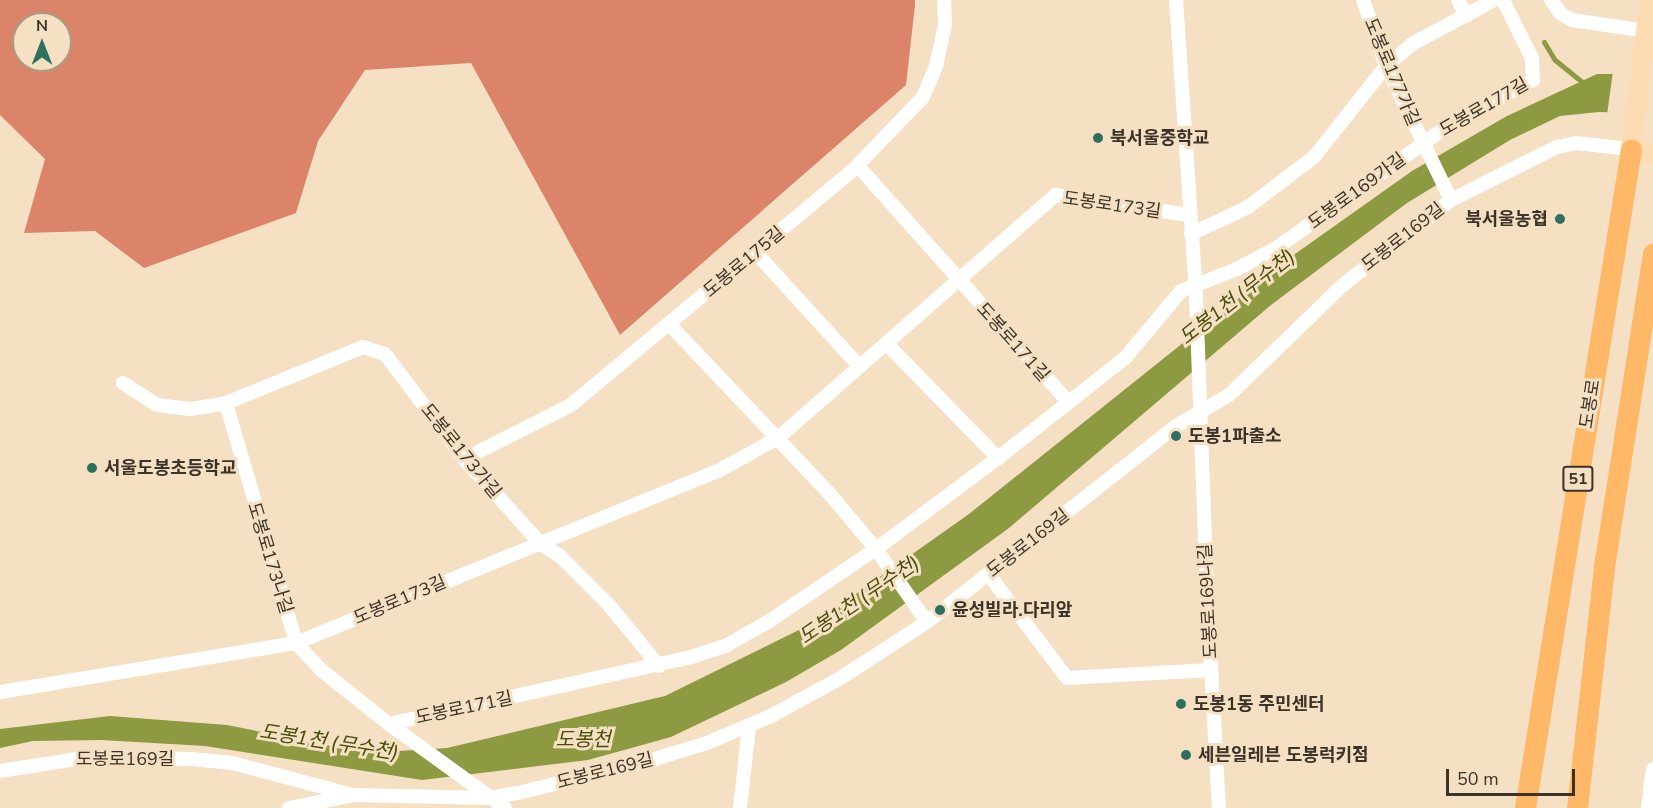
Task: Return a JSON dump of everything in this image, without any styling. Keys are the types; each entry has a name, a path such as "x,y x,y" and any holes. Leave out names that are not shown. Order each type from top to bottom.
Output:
{"main road":[{"name":"도봉로","path":"1525,808 1633,139 1650,0"},
{"path":"1633,139 1653,154"},
{"name":"51","path":"1577,808 1605,560 1653,254"}],"street":[{"name":"도봉로175길","path":"464,459 571,405 670,325 858,166 923,97 936,66 945,25 944,0"},
{"path":"1176,0 1196,289"},
{"name":"도봉로177가길","path":"1363,0 1386,66 1449,196"},
{"path":"1458,0 1466,16"},
{"path":"1191,234 1248,207 1314,157 1386,66 1413,44 1494,0"},
{"name":"도봉로177길","path":"1424,146 1452,123 1533,80 1532,58 1503,0"},
{"path":"1551,0 1560,13 1572,20 1646,36"},
{"name":"도봉로169길","path":"289,808 354,795 485,795 655,759 749,726 839,679 989,575 1167,433 1229,395 1343,285 1449,196 1557,147 1633,139"},
{"name":"도봉로169가길","path":"1196,289 1278,247 1424,146"},
{"path":"858,166 957,281"},
{"name":"도봉로173길","path":"0,692 296,644 436,584 542,545 718,471 778,438 1056,195 1190,215"},
{"path":"756,253 860,367"},
{"name":"도봉로171길","path":"957,281 1069,403"},
{"name":"도봉로169나길","path":"1196,289 1211,670 1219,808"},
{"name":"도봉로171길","path":"389,724 658,666 712,651 746,634 878,552 1125,358 1150,332 1175,297 1196,289"},
{"path":"670,325 778,438 878,552 925,618"},
{"path":"886,343 998,458"},
{"name":"도봉로173가길","path":"226,403 363,347 385,354 464,459 542,545"},
{"path":"123,383 157,405 170,408 190,410 226,403"},
{"name":"도봉로173나길","path":"226,403 296,644"},
{"path":"542,545 560,556 609,605 658,666"},
{"path":"989,575 1067,678 1211,670"},
{"path":"296,644 311,661 403,735 505,808"},
{"path":"740,808 749,726"},
{"name":"도봉로169길","path":"0,771 88,757 192,759 243,765 354,795"},
{"path":"1648,808 1653,769"}],"shaded area":[{"path":"0,0 915,0 906,85 620,335 471,63 365,70 318,141 296,213 144,268 95,231 24,233 45,159 0,115"}],"water":[{"name":"도봉천","path":"1597,74 1628,74 1653,114 1599,112 1560,116 1510,140 1407,203 1271,305 1009,528 841,650 786,682 671,737 588,760 422,780 205,746 101,740 33,741 0,748 0,729 110,716 227,725 366,753 447,748 665,696 819,620 969,514 1288,259 1412,171 1507,116"}],"pier":[{"path":"1613,71 1653,75 1653,117 1607,115"}],"waterway":[{"path":"1544,42 1555,60 1583,83"}],"place":[{"name":"북서울중학교","path":"1098,138"},
{"name":"북서울농협","path":"1560,219"},
{"name":"도봉1파출소","path":"1176,436"},
{"name":"서울도봉초등학교","path":"92,468"},
{"name":"윤성빌라.다리앞","path":"940,610"},
{"name":"도봉1동 주민센터","path":"1181,704"},
{"name":"세븐일레븐 도봉럭키점","path":"1186,755"}],"water label":[{"name":"도봉1천 (무수천)","path":"1237,297"},
{"name":"도봉1천 (무수천)","path":"859,600"},
{"name":"도봉1천 (무수천)","path":"329,742"}]}
